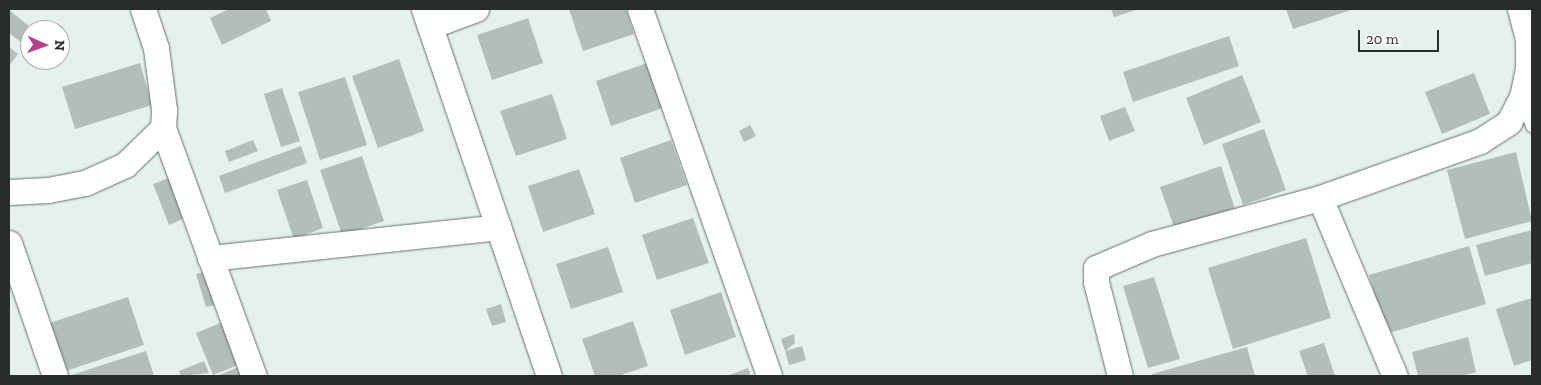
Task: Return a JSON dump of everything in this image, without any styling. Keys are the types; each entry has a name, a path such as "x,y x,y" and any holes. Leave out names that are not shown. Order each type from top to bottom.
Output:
{"street":[{"path":"143,9 156,48 164,110 163,128 254,376"},
{"path":"476,9 427,18 549,376"},
{"path":"640,9 769,376"},
{"path":"1120,376 1096,282 1096,268 1152,244 1320,198 1480,141 1509,122 1522,97 1528,68 1528,39 1520,9"},
{"path":"9,192 48,190 85,183 125,165 163,128"},
{"path":"1320,198 1395,376"},
{"path":"210,258 498,227"},
{"path":"9,243 55,376"}],"lane":[{"path":"1522,97 1532,126"}],"building":[{"path":"229,9 266,9 271,21 222,45 210,18"},
{"path":"569,9 626,9 634,34 583,51"},
{"path":"1111,9 1139,9 1114,17"},
{"path":"1286,9 1354,9 1293,29"},
{"path":"9,10 22,20 20,41 9,33"},
{"path":"528,18 543,63 492,80 477,35"},
{"path":"1229,36 1239,66 1133,102 1123,72"},
{"path":"9,47 18,54 9,66"},
{"path":"399,59 424,131 378,148 352,76"},
{"path":"140,63 152,105 75,129 62,87"},
{"path":"647,63 663,108 611,126 596,81"},
{"path":"1474,73 1490,114 1442,134 1425,92"},
{"path":"1242,75 1261,122 1204,145 1186,98"},
{"path":"345,77 367,145 320,160 298,92"},
{"path":"282,88 300,141 281,147 264,94"},
{"path":"552,94 567,139 516,156 500,111"},
{"path":"1125,107 1135,131 1109,141 1100,116"},
{"path":"750,125 756,136 744,142 739,131"},
{"path":"1264,129 1286,190 1243,205 1222,144"},
{"path":"253,140 258,151 229,162 225,151"},
{"path":"671,140 687,185 635,203 620,158"},
{"path":"301,146 307,163 225,193 219,176"},
{"path":"1516,152 1532,221 1465,239 1447,170"},
{"path":"362,156 384,221 342,235 320,170"},
{"path":"1221,166 1236,212 1176,233 1160,187"},
{"path":"579,169 595,214 543,232 528,186"},
{"path":"174,176 190,216 169,225 153,184"},
{"path":"307,180 323,228 294,239 277,190"},
{"path":"693,218 709,263 657,280 642,235"},
{"path":"1532,230 1532,263 1485,276 1476,245"},
{"path":"1306,238 1331,318 1233,349 1208,268"},
{"path":"1469,246 1486,304 1386,334 1369,275"},
{"path":"608,247 623,292 571,309 556,264"},
{"path":"212,270 221,304 206,307 196,274"},
{"path":"1154,277 1180,359 1148,368 1123,286"},
{"path":"721,292 736,337 685,355 670,310"},
{"path":"128,297 144,345 63,372 47,324"},
{"path":"1532,298 1532,360 1514,366 1496,309"},
{"path":"501,304 506,322 492,326 486,309"},
{"path":"633,321 648,366 618,376 595,376 582,339"},
{"path":"223,322 240,364 213,375 196,333"},
{"path":"794,334 795,343 785,351 781,339"},
{"path":"1468,337 1476,372 1462,376 1418,376 1412,352"},
{"path":"1324,343 1335,376 1308,376 1299,351"},
{"path":"802,346 806,360 789,365 785,351"},
{"path":"1247,347 1255,376 1153,376 1152,374"},
{"path":"146,351 154,376 68,376"},
{"path":"204,361 209,373 181,376 179,371"},
{"path":"241,366 245,376 217,376"},
{"path":"748,368 751,376 727,376"}]}
